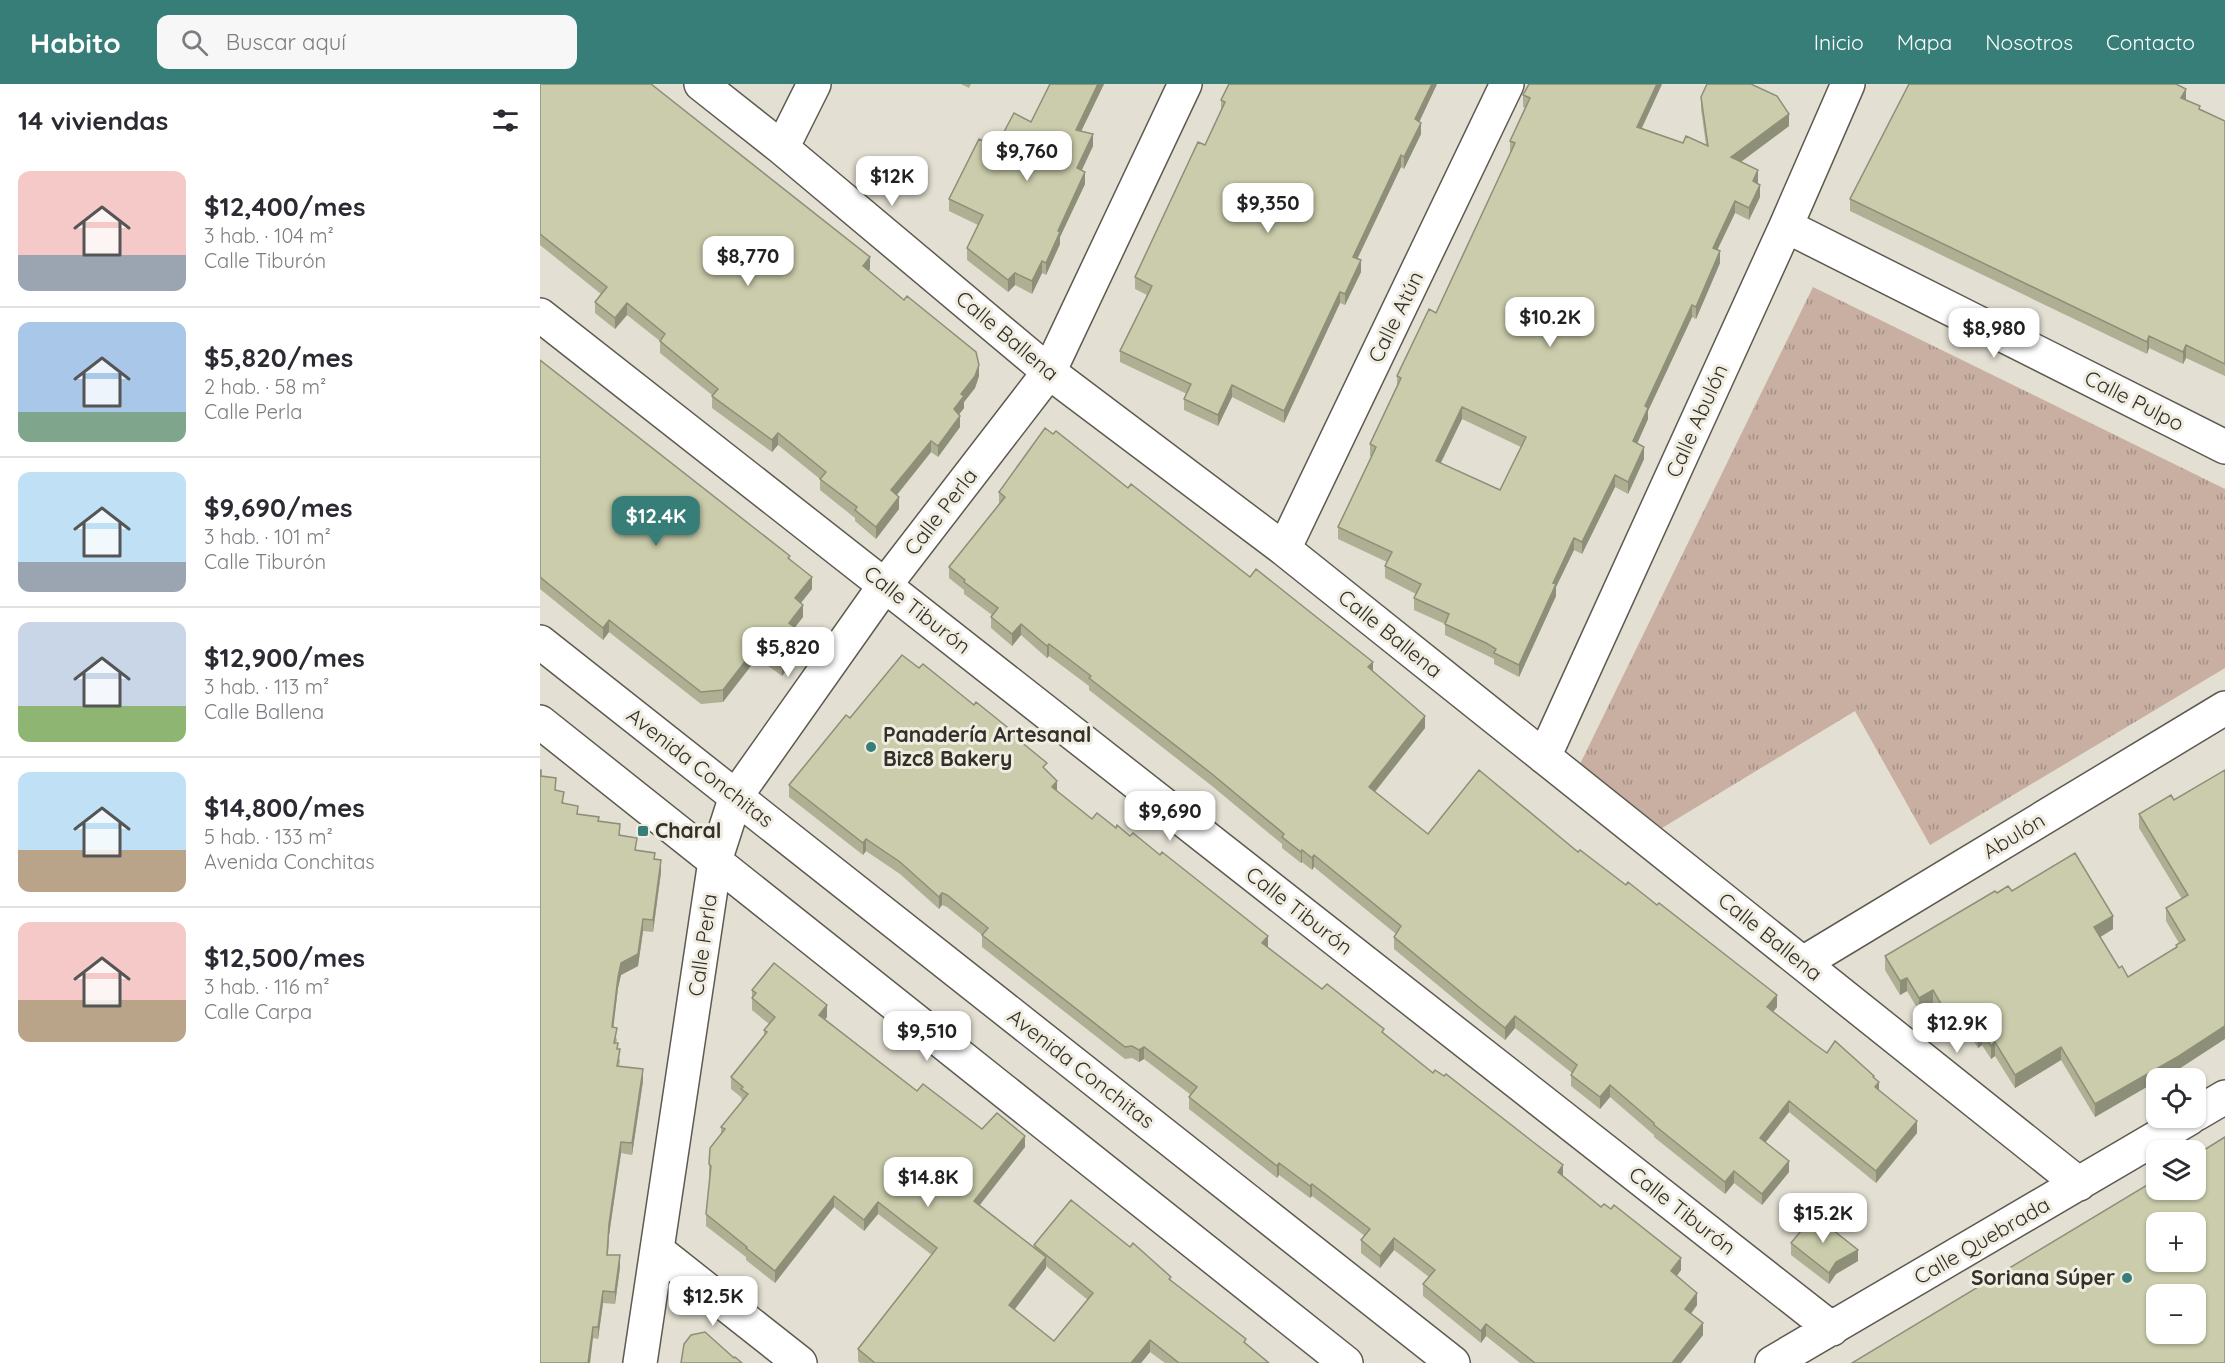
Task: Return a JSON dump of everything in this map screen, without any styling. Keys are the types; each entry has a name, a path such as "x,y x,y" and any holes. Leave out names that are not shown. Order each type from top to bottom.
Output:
{"street":[{"name":"Calle Ballena","path":"701,84 782,148 1049,372 1284,549 2079,1184"},
{"path":"782,148 814,84"},
{"name":"Calle Perla","path":"640,1363 715,861 736,796 885,585 1049,372 1185,84"},
{"name":"Calle Atún","path":"1284,549 1507,84"},
{"name":"Calle Abulón","path":"1544,757 1786,226 1848,84"},
{"name":"Calle Pulpo","path":"1786,226 2225,447"},
{"name":"Calle Tiburón","path":"540,315 1832,1329"},
{"name":"Avenida Conchitas","path":"540,642 1453,1363"},
{"name":"Abulón","path":"1803,963 2225,708"},
{"path":"540,722 1346,1363"},
{"path":"2206,1108 2225,1097"},
{"name":"Calle Quebrada","path":"1772,1363 2173,1128"},
{"path":"658,1251 800,1363"}],"green space":[{"path":"1813,287 2225,489 2225,668 1930,845 1855,711 1662,828 1580,764"}],"building":[{"path":"540,84 651,84 870,257 863,266 904,300 907,296 976,352 979,365 975,376 961,394 964,396 954,409 960,416 938,446 931,441 891,490 899,497 876,527 855,510 857,507 820,479 826,472 778,433 772,440 712,396 718,389 660,341 665,334 627,303 615,318 595,302 607,287 540,234"},
{"path":"1050,84 1098,84 1076,130 1093,134 1077,168 1085,172 1046,263 1042,261 1032,281 1015,273 1008,280 967,248 983,215 949,199 979,139 996,147 1014,113 1031,122"},
{"path":"1229,84 1432,84 1415,119 1421,123 1404,157 1401,155 1353,257 1361,260 1345,294 1340,292 1284,411 1232,385 1218,415 1184,399 1191,384 1120,351 1152,286 1135,277 1198,142 1205,145 1225,102 1221,100"},
{"path":"1529,84 1657,84 1637,127 1683,143 1686,136 1708,146 1701,97 1707,84 1751,84 1777,96 1789,114 1731,157 1758,170 1753,181 1760,185 1749,208 1735,201 1713,248 1720,251 1696,307 1692,305 1645,406 1648,408 1633,441 1644,447 1628,482 1615,475 1582,542 1574,538 1519,665 1494,653 1496,649 1486,643 1445,624 1449,614 1414,598 1421,584 1385,566 1392,552 1338,527 1376,447 1370,444 1401,378 1397,376 1429,309 1436,313 1515,143 1510,141 1530,98 1523,95","holes":["1462,407 1526,437 1500,490 1436,461"]},
{"path":"1909,84 2176,84 2186,89 2181,98 2225,121 2225,364 2186,345 2183,352 2149,336 2147,342 1850,199"},
{"path":"540,360 790,556 788,558 812,577 795,598 803,605 789,623 804,634 782,664 757,646 723,690 701,692 609,620 603,628 540,577"},
{"path":"1045,428 1053,434 1056,431 1128,488 1131,484 1250,577 1256,569 1373,662 1368,667 1425,716 1369,787 1428,834 1479,770 1578,852 1580,850 1626,885 1628,882 1657,905 1659,903 1777,995 1767,1007 1813,1043 1827,1053 1835,1041 1874,1076 1879,1082 1875,1087 1917,1121 1876,1171 1789,1101 1760,1138 1789,1161 1762,1194 1734,1171 1725,1182 1654,1125 1610,1085 1600,1097 1571,1075 1577,1065 1515,1016 1505,1028 1394,937 1401,926 1314,855 1312,858 1302,850 1301,852 1282,837 1284,834 1212,774 1089,678 1091,676 1049,644 1047,646 1021,624 1012,634 991,617 998,608 964,582 965,580 949,567 1005,497 999,492"},
{"path":"902,655 919,668 923,664 974,705 976,702 1021,738 1020,741 1047,763 1043,767 1057,781 1052,787 1092,819 1097,813 1130,836 1133,833 1160,855 1162,852 1268,936 1262,943 1322,989 1327,984 1384,1029 1382,1032 1433,1073 1435,1070 1444,1076 1446,1074 1563,1165 1558,1172 1601,1207 1604,1204 1611,1209 1614,1205 1681,1258 1671,1271 1697,1293 1685,1309 1703,1323 1672,1363 1535,1363 1486,1324 1481,1331 1423,1284 1435,1270 1394,1238 1380,1256 1361,1240 1370,1229 1312,1184 1310,1186 1279,1163 1277,1166 1189,1097 1197,1087 1144,1047 1139,1050 1132,1046 1125,1047 982,935 988,928 947,895 942,893 939,897 900,862 866,839 863,843 789,785 846,715 850,718"},
{"path":"540,770 541,776 556,778 555,790 564,792 562,803 578,806 577,814 599,817 598,821 620,824 619,835 637,838 635,850 655,853 654,859 661,860 653,920 643,919 638,954 621,963 618,977 612,1027 617,1028 614,1043 618,1043 617,1049 620,1049 617,1066 643,1069 632,1143 621,1142 609,1224 607,1255 620,1255 615,1292 603,1291 598,1327 593,1327 588,1363 540,1363"},
{"path":"2225,770 2225,1026 2158,1068 2146,1068 2146,1075 2095,1104 2061,1047 2015,1075 1995,1042 1991,1046 1982,1032 1978,1035 1967,1016 1957,1022 1948,1007 1944,1009 1933,990 1919,998 1907,978 1900,981 1885,956 1995,891 1997,893 2008,886 2012,891 2075,853 2113,916 2094,927 2119,968 2122,966 2128,977 2185,940 2166,908 2188,895 2139,814 2171,795 2174,800"},
{"path":"774,963 827,1005 819,1015 917,1091 923,1084 982,1129 997,1113 1025,1136 974,1201 1046,1257 1009,1305 1054,1341 1093,1293 1034,1245 1071,1200 1130,1247 1133,1243 1171,1277 1169,1279 1246,1339 1244,1342 1269,1363 1179,1363 1150,1340 1131,1363 875,1363 858,1349 937,1248 878,1202 864,1220 834,1196 775,1271 706,1214 711,1166 709,1164 710,1148 725,1129 721,1127 748,1094 731,1077 767,1032 764,1030 775,1017 752,998 756,993 752,990"},
{"name":"Soriana Súper","path":"2225,1137 2225,1363 1852,1363 2146,1186 2146,1200 2206,1200 2206,1149"},
{"path":"1814,1215 1858,1250 1836,1262 1829,1273 1791,1243"},
{"path":"705,1332 742,1363 681,1363 684,1344 691,1335"}],"place":[{"name":"Panadería Artesanal Bizc8 Bakery","path":"871,747"},
{"name":"Charal","path":"643,831"},
{"name":"Soriana Súper","path":"2127,1278"}]}
